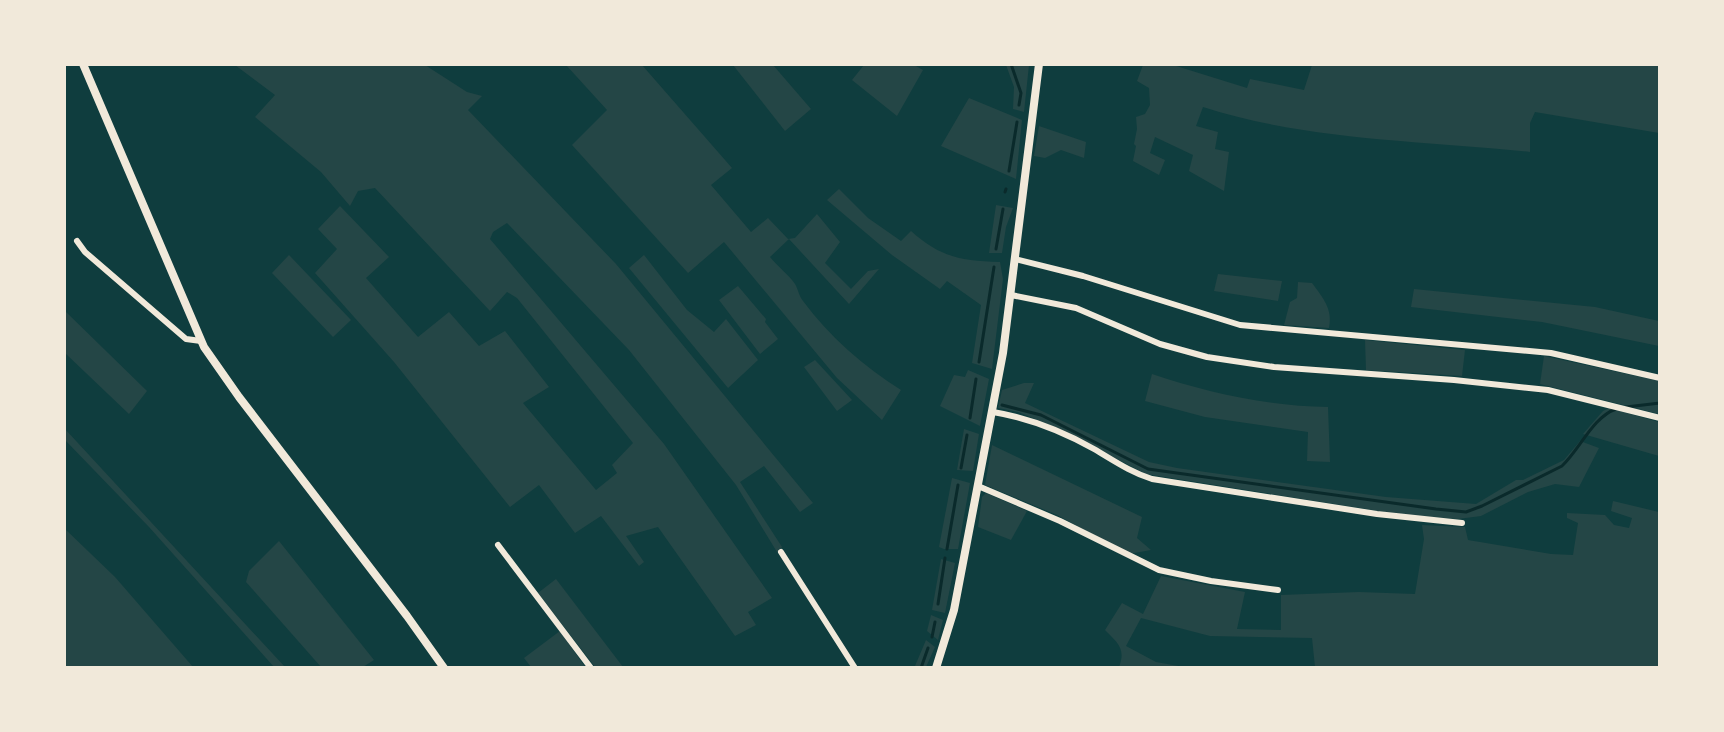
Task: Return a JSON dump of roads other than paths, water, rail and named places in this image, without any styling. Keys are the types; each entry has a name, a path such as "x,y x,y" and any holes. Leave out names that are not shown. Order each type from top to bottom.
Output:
{"street":[{"path":"83,64 201,341 224,378 407,616 444,668"},
{"path":"936,668 954,610 993,412 1011,296 1039,64"},
{"path":"77,242 85,252 186,339 201,341"},
{"path":"1015,259 1083,276 1240,325 1551,353 1659,378"},
{"path":"1011,296 1076,308 1160,344 1240,363 1548,390 1659,418"},
{"path":"993,412 1020,417 1053,429 1129,471 1152,479 1377,514 1462,522"},
{"path":"978,486 1060,521 1159,570 1211,581 1278,590"},
{"path":"498,545 591,668"},
{"path":"781,552 855,668"}],"waterway":[{"path":"1011,64 1021,93 1019,105"},
{"path":"1009,171 1017,122"},
{"path":"996,249 1003,209"},
{"path":"979,362 994,267"},
{"path":"970,418 976,379"},
{"path":"1626,407 1660,403"},
{"path":"1002,405 1041,415 1148,469 1466,512 1562,466 1600,419 1616,409"},
{"path":"961,468 967,435"},
{"path":"947,549 958,485"},
{"path":"938,604 945,558"},
{"path":"932,637 935,622"},
{"path":"921,668 928,648"}]}
